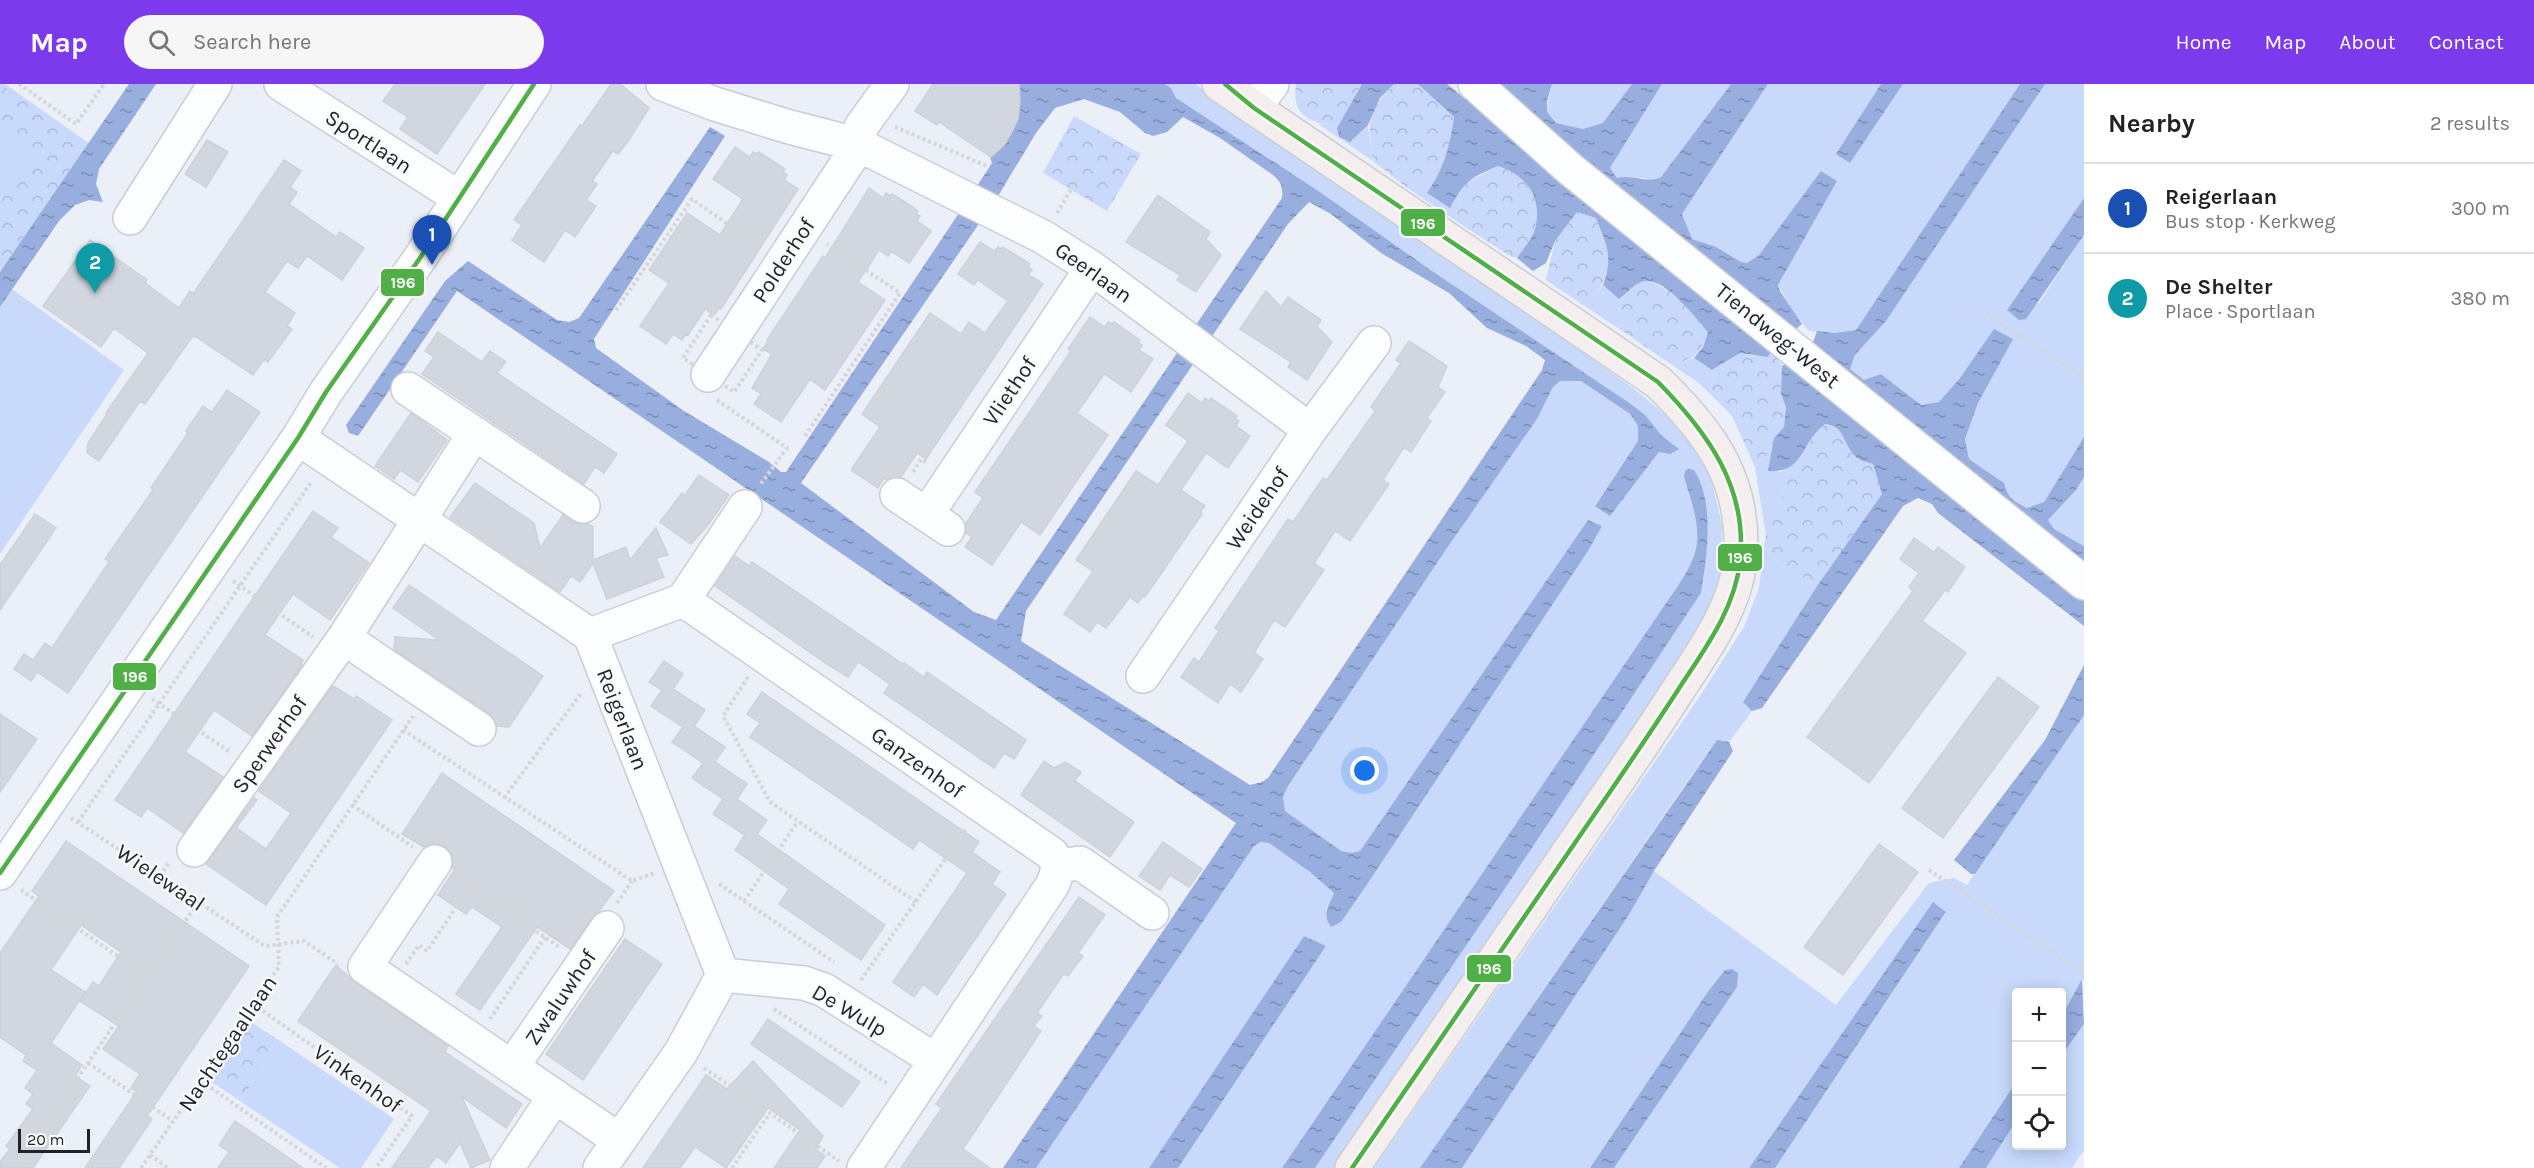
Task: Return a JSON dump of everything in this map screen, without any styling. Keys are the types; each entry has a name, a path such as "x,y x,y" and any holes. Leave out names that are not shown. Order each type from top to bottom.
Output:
{"main road":[{"path":"1223,85 1263,96 1658,382 1690,413 1710,439 1730,478 1740,530 1739,563 1717,631 1642,745 1352,1168"}],"street":[{"path":"130,218 215,84"},
{"name":"Sportlaan","path":"281,84 458,197"},
{"path":"10,881 48,802 298,438 326,392 420,258 534,84"},
{"name":"Geerlaan","path":"663,84 715,104 786,126 864,130 969,198 1043,237 1092,268 1310,430"},
{"path":"864,130 892,84"},
{"name":"Tiendweg-West","path":"1475,84 1570,169 1916,445 2084,583"},
{"name":"Polderhof","path":"707,384 864,130"},
{"name":"Vliethof","path":"897,495 937,522 1092,268"},
{"name":"Weidehof","path":"1143,675 1310,430 1374,343"},
{"path":"408,388 583,506"},
{"name":"Sperwerhof","path":"194,850 339,645 474,434"},
{"path":"298,438 590,635 683,600 752,497"},
{"name":"Ganzenhof","path":"683,600 1052,855 1059,866"},
{"name":"Reigerlaan","path":"590,635 723,975"},
{"path":"339,645 479,729"},
{"path":"378,976 435,862"},
{"path":"852,1165 911,1099 1053,884 1059,866 1080,863 1152,913"},
{"name":"Zwaluwhof","path":"512,1067 607,927"},
{"path":"600,1168 681,1052 723,975"},
{"name":"De Wulp","path":"723,975 804,983 824,990 935,1060"},
{"name":"Zwaluwhof","path":"378,976 619,1140"},
{"path":"507,1168 555,1096"}],"path":[{"path":"19,84 76,124 104,84"},
{"path":"864,130 987,166"},
{"path":"1043,237 1081,173"},
{"path":"616,310 692,199 782,262"},
{"path":"804,228 900,293 805,436"},
{"path":"1982,309 2084,378"},
{"path":"707,384 787,448 752,497"},
{"path":"78,822 328,459"},
{"path":"210,566 339,645"},
{"path":"763,655 723,716 770,802 916,902"},
{"path":"602,666 504,798 632,881 683,872 705,874 844,968"},
{"path":"129,683 252,767"},
{"name":"Nachtegaallaan","path":"141,1168 279,967 276,945 277,917 403,730 504,798"},
{"name":"Wielewaal","path":"48,802 265,946 276,945"},
{"path":"352,805 583,963"},
{"path":"852,974 861,980 982,806"},
{"path":"744,901 798,821"},
{"path":"1929,870 2084,973"},
{"path":"10,881 147,976"},
{"path":"276,945 304,941 350,972 378,976 419,945 427,951 470,886"},
{"path":"16,1168 198,902"},
{"name":"Zwaluwhof","path":"475,1042 545,937"},
{"name":"Vinkenhof","path":"253,1004 412,1116 376,1168"},
{"path":"773,1008 911,1099"},
{"path":"681,1052 769,1114 852,1165"},
{"path":"88,1063 173,1121"},
{"path":"201,1081 327,1168"},
{"path":"732,1168 769,1114"},
{"path":"150,1155 168,1168"}],"green space":[{"path":"0,84 5,84 90,144 0,272"},
{"path":"0,84 86,146 0,271 0,201 35,152 0,126"},
{"path":"1165,84 1195,84 1457,262 1633,388 1671,419 1691,444 1711,478 1722,525 1721,575 1709,611 1689,649 1336,1168 1315,1168 1508,884 1701,593 1707,548 1704,506 1697,475 1684,477 1694,509 1697,542 1692,560 1683,578 1282,1168 1178,1168 1326,946 1304,936 1149,1168 1036,1168 1254,846 1261,842 1269,843 1310,872 1334,893 1325,911 1368,883 1588,551 1601,526 1588,520 1360,851 1341,852 1285,811 1283,797 1288,786 1447,548 1537,419 1553,387 1559,381 1581,381 1630,414 1638,426 1638,441 1595,505 1610,516 1659,452 1666,451 1675,445 1628,402 1432,271 1317,190 1176,98 1171,88"},
{"path":"1296,84 1362,84 1337,128 1318,123 1299,110 1295,95"},
{"path":"1394,84 1418,84 1454,117 1450,148 1439,176 1406,187 1373,161 1371,148 1371,119 1378,103"},
{"path":"1552,84 1632,84 1603,124 1583,129 1556,123 1546,112"},
{"path":"1662,84 1731,84 1661,177 1654,181 1645,178 1617,178 1610,168"},
{"path":"1768,84 1881,84 1837,154 1850,163 1903,84 2020,84 1856,330 1835,333 1809,331 1793,311 1778,285 1836,182 1822,171 1759,255 1747,263 1692,239 1682,214"},
{"path":"2045,84 2084,84 2084,198 2007,310 2039,303 2084,235 2084,437 2044,502 2027,508 2017,503 1990,473 1969,459 1965,439 1978,403 2012,339 1960,378 1939,402 1921,405 1881,374 1864,380 1850,369 1855,355 1886,321"},
{"path":"1074,116 1141,154 1107,211 1043,173"},
{"path":"1317,123 1337,128 1339,137 1350,142 1368,125 1373,161"},
{"path":"1498,166 1524,181 1537,207 1534,233 1517,258 1510,256 1456,221 1462,185"},
{"path":"1439,176 1428,193 1462,185 1456,221 1406,187"},
{"path":"1577,212 1597,218 1606,245 1609,264 1603,283 1586,307 1546,280 1555,241"},
{"path":"1647,280 1673,295 1708,332 1699,351 1691,358 1672,365 1621,330 1619,300 1640,282"},
{"path":"1603,285 1619,299 1621,330 1586,307"},
{"path":"12,289 124,370 0,554 0,307"},
{"path":"1772,348 1782,366 1781,394 1786,407 1784,427 1774,438 1773,449 1755,467 1732,416 1710,394 1714,369 1740,353 1754,356"},
{"path":"1694,358 1714,369 1710,394 1699,383 1672,365"},
{"path":"1825,424 1840,432 1851,452 1858,458 1873,464 1882,494 1817,586 1785,570 1764,547 1766,534 1763,517 1780,503 1788,468 1799,459"},
{"path":"1773,449 1768,470 1781,472 1788,468 1780,503 1763,517 1755,467"},
{"path":"2084,477 2084,546 2054,529 2048,520 2076,490"},
{"path":"1764,547 1785,570 1817,586 1743,702 1752,711 1729,742 1717,740 1693,773 1420,1168 1374,1168 1698,699 1744,627 1759,588"},
{"path":"2084,715 2084,980 2066,1009 2066,988 2012,988 2012,1088 1959,1168 1775,1168 1946,913 1933,903 1749,1168 1614,1168 1737,987 1707,993 1590,1168 1462,1168 1630,913 1654,871 1836,1005 1929,883 1954,878 1967,885"},
{"path":"251,1022 280,1041 240,1101 209,1080"},
{"path":"2084,1024 2084,1150 2072,1168 1986,1168 2012,1127 2012,1150 2066,1150 2066,1049"},
{"path":"280,1041 394,1119 361,1168 340,1168 240,1101"}],"water":[{"path":"129,84 156,84 99,169 96,184 103,202 89,200 75,205 59,221 0,307 0,272"},
{"path":"1018,84 1165,84 1171,88 1176,98 1317,190 1432,271 1628,402 1645,415 1661,435 1679,449 1670,454 1659,452 1610,516 1595,506 1638,441 1638,426 1630,414 1581,381 1560,381 1553,387 1537,419 1447,548 1288,786 1283,797 1285,811 1341,851 1351,853 1360,851 1588,520 1602,526 1588,551 1341,922 1331,927 1326,914 1334,893 1310,872 1269,843 1261,842 1254,846 1036,1168 1003,1168 1236,823 457,291 358,436 349,433 346,425 445,281 468,261 557,320 569,322 579,318 710,127 725,136 594,339 596,348 684,411 769,462 781,472 786,472 992,163 990,157 1011,134 1019,115","holes":["1084,99 1120,112 1145,133 1153,136 1167,132 1183,117 1220,138 1273,175 1281,185 1282,198 996,620 974,612 801,483 998,196 1036,133 1055,108","1309,202 1331,214 1381,253 1449,293 1487,328 1526,346 1545,360 1542,370 1268,778 1250,785 1021,641 1026,611 1288,224"]},
{"path":"1362,84 1394,84 1380,98 1368,125 1350,142 1339,137 1337,128"},
{"path":"1418,84 1447,84 1772,348 1768,357 1740,353 1712,370 1694,358 1703,347 1708,332 1668,290 1649,281 1641,282 1619,299 1603,285 1608,258 1606,243 1596,218 1577,212 1555,241 1546,263 1533,271 1517,258 1535,229 1537,207 1524,181 1508,170 1498,166 1469,181 1450,208 1427,193 1445,157 1454,117"},
{"path":"1498,84 1552,84 1547,101 1547,112 1556,123 1583,129 1603,123 1632,84 1662,84 1610,168 1617,178 1651,180 1661,177 1731,84 1768,84 1682,214 1692,239 1716,247 1741,262 1747,263 1759,255 1821,171 1837,181 1778,285 1802,324 1796,329 1780,322 1600,173"},
{"path":"1881,84 1903,84 1850,163 1836,154"},
{"path":"2020,84 2045,84 1886,321 1855,355 1850,369 1864,380 1881,374 1921,405 1939,402 1960,378 1994,329 2013,339 1978,403 1965,439 1969,459 2004,483 2012,498 2027,508 2044,502 2084,437 2084,477 2076,490 2048,520 2054,529 2084,546 2084,567 1811,348 1817,331 1835,333 1856,330"},
{"path":"2084,198 2084,235 2026,319 2019,320 2007,310"},
{"path":"1795,365 2084,597 2084,626 1938,513 1932,504 1918,498 1903,506 1762,708 1752,711 1743,702 1817,586 1882,494 1873,464 1858,458 1851,452 1840,432 1832,425 1825,424 1817,431 1796,462 1780,471 1768,471 1774,438 1784,427 1786,407 1781,394 1782,366"},
{"path":"1688,469 1694,470 1701,483 1707,514 1707,547 1701,593 1508,884 1315,1168 1282,1168 1683,578 1692,560 1697,542 1695,517 1684,477"},
{"path":"2084,665 2084,715 1975,874 1971,874 1954,860 2045,740"},
{"path":"1717,740 1729,742 1733,751 1654,871 1630,913 1462,1168 1420,1168"},
{"path":"1933,902 1946,912 1775,1168 1749,1168"},
{"path":"1304,936 1326,946 1178,1168 1149,1168"},
{"path":"1732,969 1738,973 1737,987 1614,1168 1590,1168 1707,993 1725,970"},
{"path":"2082,979 2084,1024 2066,1049 2066,1042 2066,1009"},
{"path":"2012,1088 2012,1127 1986,1168 1959,1168"}],"building":[{"path":"395,84 485,84 437,154 400,129 408,117 383,101"},
{"path":"611,84 620,84 649,108 629,140 618,154 613,151 592,181 597,184 586,200 596,206 575,237 565,230 544,262 512,240 522,225 514,220"},
{"path":"933,84 1019,84 1018,119 1005,144 991,157 939,122 937,125 915,111"},
{"path":"207,140 228,152 206,187 185,174"},
{"path":"735,147 750,157 753,152 757,154 759,152 785,169 783,172 787,175 784,180 798,189 721,309 719,308 714,315 705,309 688,335 686,334 682,340 673,334 666,344 640,326 669,283 649,270 687,213 720,235 743,199 713,179"},
{"path":"284,160 301,171 290,187 297,192 289,204 336,237 340,232 364,248 342,280 307,256 298,268 287,261 265,292 295,313 287,326 292,329 268,362 264,359 253,375 196,337 192,337 145,404 140,401 99,461 87,453 88,443 148,353 114,328 101,347 43,306 90,240 147,280 145,283 179,308 190,291 193,294"},
{"path":"869,188 883,198 886,193 890,196 892,194 918,211 916,214 920,216 917,221 931,231 909,263 891,251 888,256 879,250 858,282 885,300 825,390 810,379 781,422 754,404 761,394 752,388 772,354 763,349"},
{"path":"1158,195 1210,232 1206,239 1221,255 1196,292 1177,280 1180,275 1126,242"},
{"path":"980,242 994,251 998,247 1002,249 1003,247 1030,264 1028,267 1032,270 1028,274 1043,284 926,459 917,453 901,477 887,480 884,478 878,488 851,470 880,427 862,414 930,313 961,334 969,322 985,333 1008,301 978,280 974,285 958,274"},
{"path":"1266,291 1281,307 1288,297 1321,320 1317,326 1332,342 1307,380 1288,367 1291,362 1240,329"},
{"path":"1090,317 1105,327 1108,322 1112,324 1114,322 1140,340 1138,342 1142,345 1139,350 1153,359 1131,392 1104,374 1077,413 1108,435 1040,535 1021,522 992,565 965,547 972,537 966,533 966,523 983,498 975,492 1071,351 1068,349"},
{"path":"438,332 482,362 490,351 506,362 497,373 617,454 604,473 595,467 584,484 422,374 434,357 425,351"},
{"path":"1409,341 1447,366 1438,387 1445,392 1427,418 1431,421 1411,452 1404,447 1383,480 1389,484 1350,541 1335,531 1314,563 1324,570 1285,627 1274,620 1254,653 1263,659 1241,692 1230,684 1218,703 1181,677 1194,658 1199,662 1219,631 1215,628 1288,519 1293,522 1323,478 1327,480 1375,411 1371,407 1401,363 1396,360"},
{"path":"227,390 260,412 68,693 37,672 31,681 14,669 24,654 33,660 45,643 52,648 109,562 105,559 153,490 151,488 188,433 186,431 203,406 212,412"},
{"path":"1188,393 1202,403 1205,398 1209,401 1211,398 1237,416 1235,419 1239,421 1236,426 1250,436 1228,468 1206,453 1181,490 1205,506 1200,512 1202,514 1145,597 1143,596 1138,603 1130,597 1106,628 1097,622 1090,632 1064,614 1093,571 1076,560 1136,471 1158,485 1188,441 1166,425"},
{"path":"411,413 447,440 418,482 400,470 394,479 375,466"},
{"path":"699,475 729,495 691,544 660,522 682,493 685,495"},
{"path":"475,483 534,523 540,548 563,515 573,522 593,527 593,560 626,547 630,560 656,528 668,555 656,558 664,577 607,599 593,563 580,582 571,576 560,592 450,517"},
{"path":"313,511 338,528 331,537 369,563 330,620 293,594 277,617 265,635 303,660 302,665 252,736 214,710 185,752 223,777 183,833 147,808 141,817 115,800"},
{"path":"35,514 56,528 0,610 0,565"},
{"path":"1914,538 1934,552 1938,547 1965,567 1948,592 1945,590 1922,621 1966,653 1869,783 1807,737 1913,591 1909,587 1919,573 1900,559"},
{"path":"735,556 749,566 752,562 924,677 927,672 1026,740 1014,759 1004,753 994,768 884,693 890,684 858,662 848,677 715,586"},
{"path":"409,585 543,676 509,727 497,726 489,713 394,649 395,637 439,640 393,608"},
{"path":"664,661 683,674 673,689 705,710 694,726 725,747 715,762 747,784 737,799 767,820 757,834 885,925 861,960 779,904 789,889 735,850 745,835 713,814 723,799 692,778 703,763 672,742 683,727 651,706 662,690 649,682"},
{"path":"1998,677 2039,707 1943,838 1902,808"},
{"path":"333,686 354,699 356,696 392,720 266,905 206,864 254,798 257,800 236,828 266,849 291,813 259,791"},
{"path":"762,692 979,842 972,852 1000,872 992,884 1006,894 937,995 923,984 914,997 893,982 967,873 919,840 913,849 750,737 760,723 747,714"},
{"path":"0,714 37,739 0,792"},
{"path":"1044,761 1054,768 1065,762 1081,772 1075,781 1134,822 1110,857 1021,795"},
{"path":"442,773 614,891 570,949 537,927 480,1010 456,994 502,927 472,907 466,914 438,895 455,869 452,868 452,854 446,847 436,843 424,847 402,834"},
{"path":"66,841 249,966 147,1116 152,1119 119,1168 85,1168 137,1091 131,1088 140,1074 103,1049 119,1026 80,1001 93,982 99,986 121,952 81,925 51,970 85,992 51,1043 82,1065 75,1076 90,1086 33,1168 0,1168 0,1162 10,1149 6,1146 33,1109 26,1104 33,1094 25,1088 37,1070 23,1061 26,1055 0,1037 0,953 39,896 32,891"},
{"path":"1163,842 1202,869 1189,887 1170,875 1160,890 1139,876"},
{"path":"1879,844 1918,872 1843,975 1804,947"},
{"path":"1079,897 1105,915 1078,953 1083,956 1068,976 1064,973 1037,1013 1042,1016 1034,1026 1041,1031 963,1149 990,1168 901,1168 942,1108 936,1104"},
{"path":"625,939 662,964 583,1080 546,1054"},
{"path":"336,965 354,982 448,1046 445,1052 522,1104 506,1128 462,1097 490,1160 471,1168 460,1143 446,1163 436,1156 428,1168 392,1168 431,1111 298,1021"},
{"path":"768,1019 860,1082 842,1107 751,1044"},
{"path":"753,1061 823,1136 815,1149 825,1156 817,1168 774,1168 800,1130 768,1108 726,1168 695,1147 680,1168 643,1168 706,1075 727,1089"},
{"path":"235,1121 303,1168 218,1168 229,1152 219,1145"}],"transit line":[{"name":"196","path":"0,873 298,438 326,392 420,258 534,84"},
{"name":"196","path":"1225,84 1254,108 1658,382 1693,421 1720,462 1730,485 1741,534 1740,561 1732,596 1707,645 1625,770 1352,1168"}],"place":[{"name":"Reigerlaan","path":"432,265"},
{"name":"De Shelter","path":"95,293"}]}
